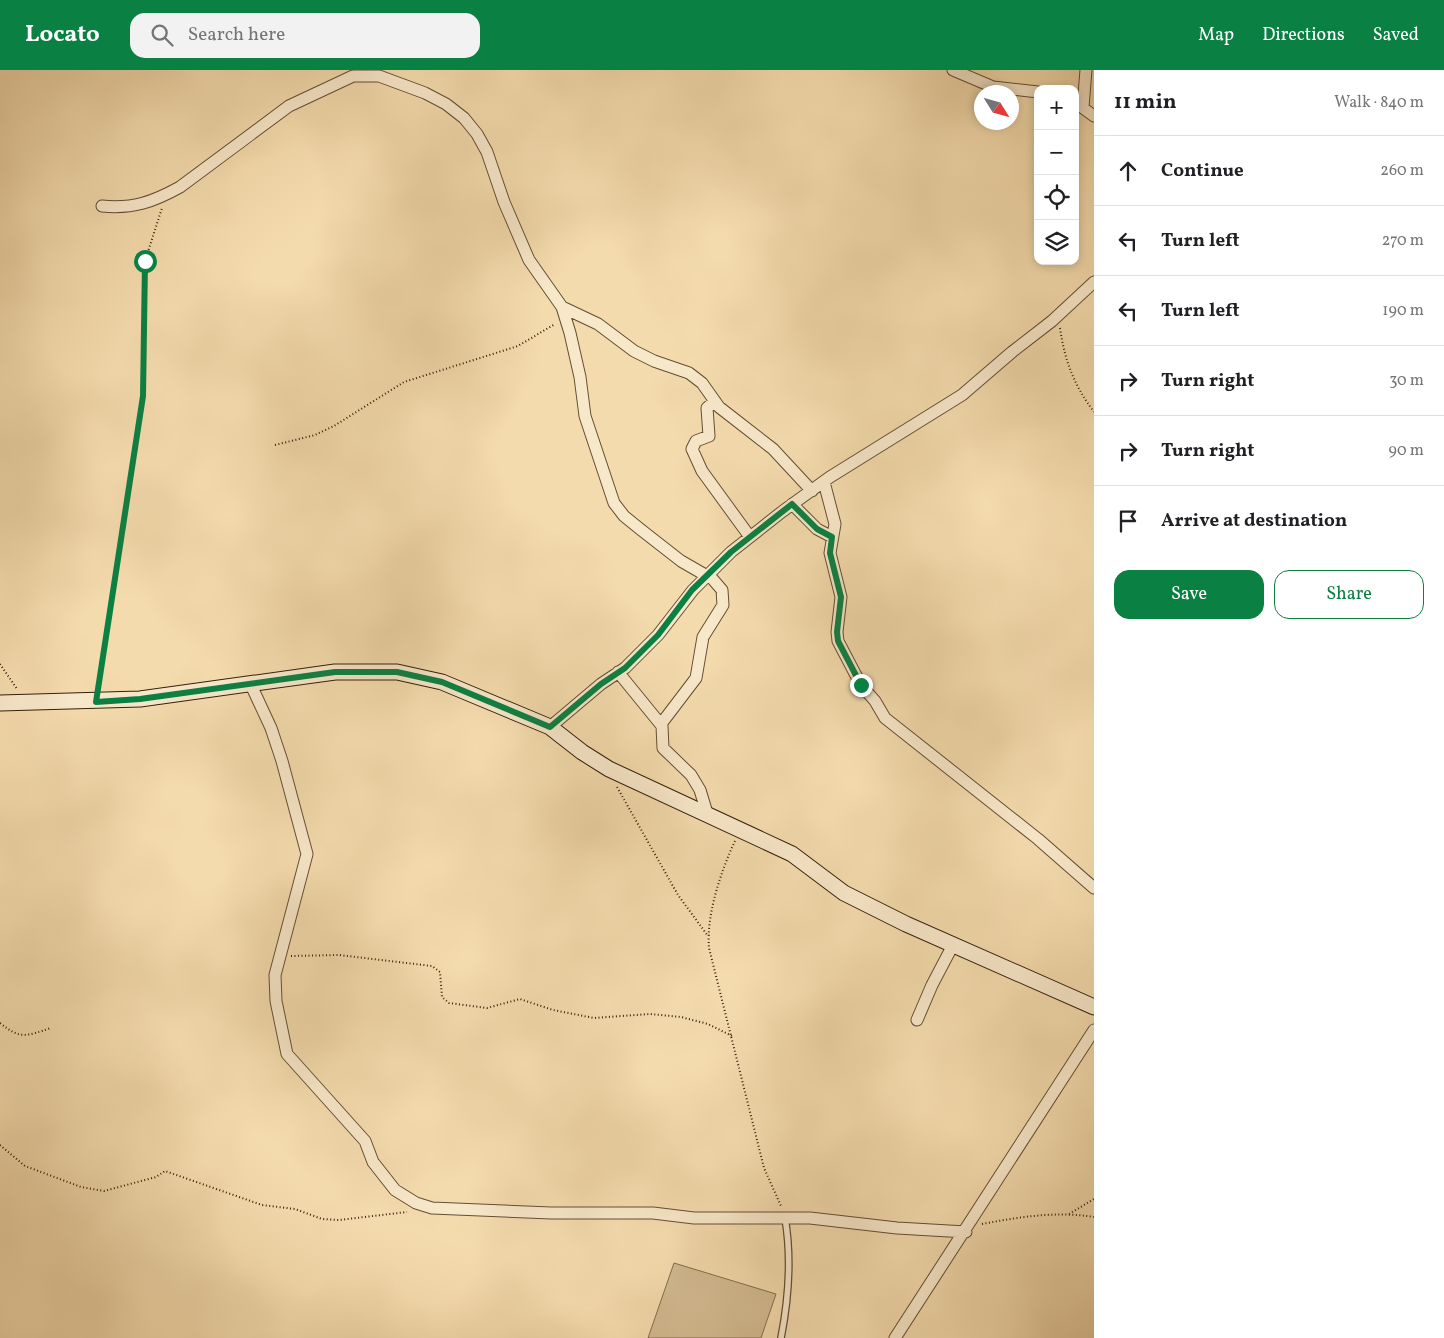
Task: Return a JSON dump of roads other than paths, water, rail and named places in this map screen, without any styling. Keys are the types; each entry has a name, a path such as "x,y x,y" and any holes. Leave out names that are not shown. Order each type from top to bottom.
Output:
{"street":[{"path":"953,70 993,87 1034,92"},
{"path":"1086,70 1079,104 1094,116"},
{"path":"102,206 124,208 166,194 180,187 289,106 353,76 379,76 425,93 446,104 464,118 487,152 504,202 529,260 562,307 580,377 585,416 614,503 624,516 640,530 680,561 708,576 722,590 723,604 703,637 696,678 661,724"},
{"path":"550,727 578,702 618,672 658,635 692,590 750,537 824,482 962,395 1058,316 1094,282"},
{"path":"562,307 598,324 634,351 654,361 689,372 730,416 773,449 812,491"},
{"path":"715,401 707,408 709,436 696,441 692,449 702,471 750,537"},
{"path":"824,482 834,524 830,553 841,597 837,632 838,641 861,685 885,718 978,790 1094,888"},
{"path":"792,504 817,529 832,537"},
{"path":"0,703 96,702 140,699 335,672 397,672 442,682 550,727 582,752 609,769 740,828 792,854 844,893 954,945 1094,1007"},
{"path":"618,672 661,724 664,736 663,748 666,753 691,775 700,790 707,813"},
{"path":"252,684 271,728 282,761 307,854 275,975 276,1001 287,1054 365,1141 373,1162 395,1190 416,1203 432,1208 551,1213 653,1213 694,1218 786,1218 852,1222 897,1228 968,1229"},
{"path":"917,1020 932,985 954,945"},
{"path":"895,1338 968,1229 1094,1030"}],"lane":[{"path":"782,1338 788,1295 790,1249 786,1218"}]}
